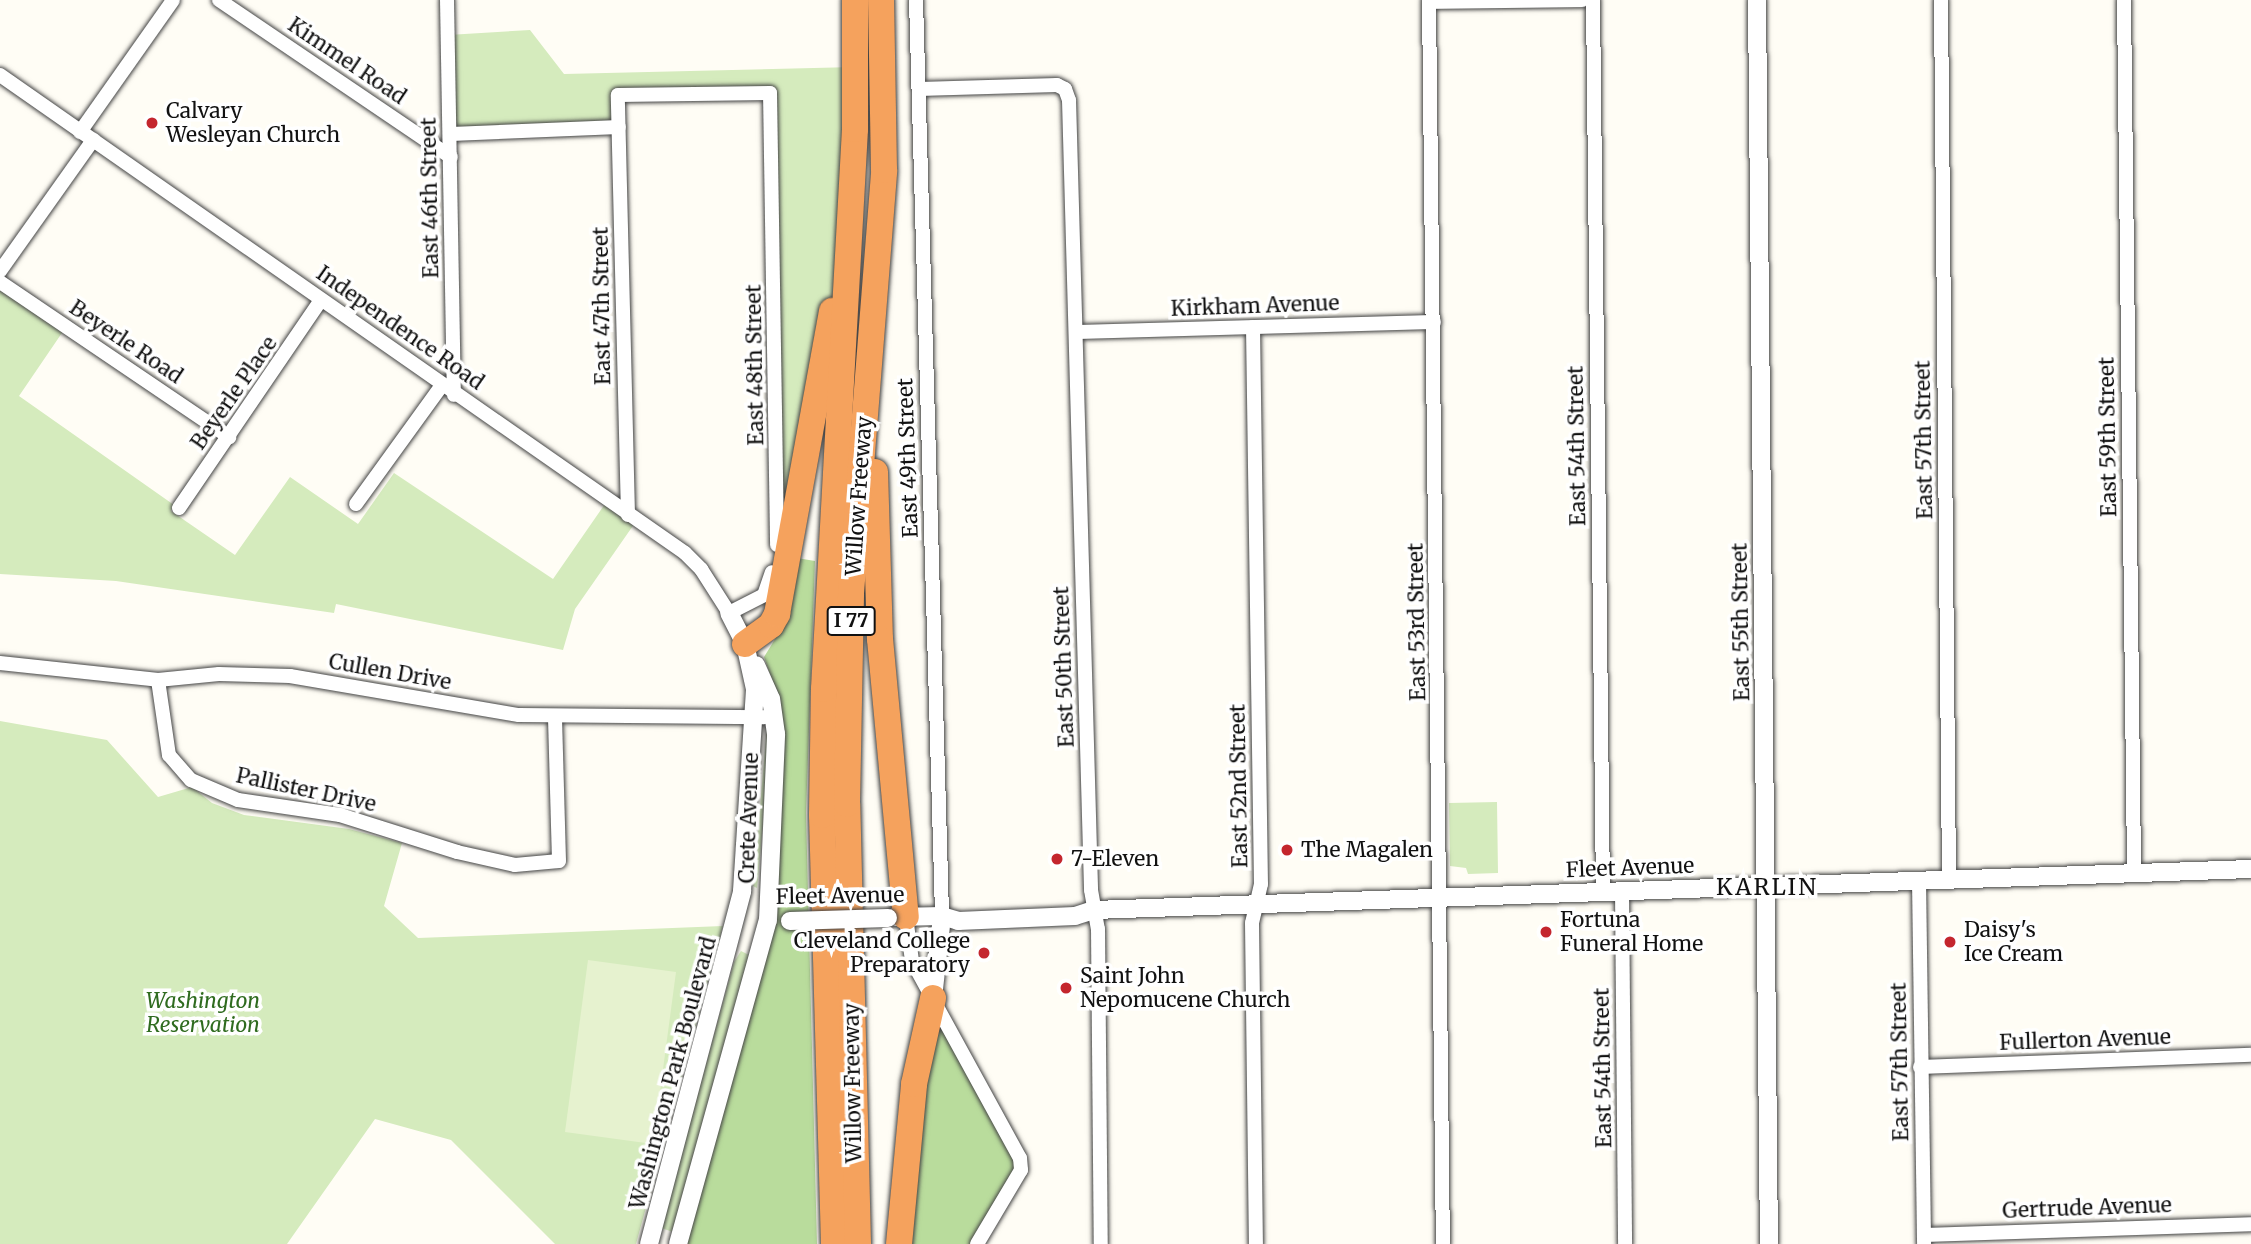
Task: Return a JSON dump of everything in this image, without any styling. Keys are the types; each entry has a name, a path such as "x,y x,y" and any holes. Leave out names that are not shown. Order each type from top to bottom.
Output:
{"highway":[{"name":"Willow Freeway","path":"834,1244 822,787 826,626 855,129 855,0"},
{"name":"Willow Freeway","path":"858,1244 847,791 851,593 884,170 881,0"},
{"path":"745,644 771,625 777,614 802,493 849,206"},
{"path":"872,331 880,639 897,917"},
{"path":"899,1244 900,1193 914,1084 933,998"}],"street":[{"path":"0,271 173,0"},
{"name":"Kimmel Road","path":"219,0 450,157"},
{"name":"East 46th Street","path":"447,0 454,395"},
{"name":"East 49th Street","path":"916,0 942,916"},
{"path":"1429,1 1582,0"},
{"name":"East 54th Street","path":"1593,0 1603,892"},
{"name":"East 55th Street","path":"1757,0 1769,1244"},
{"name":"East 57th Street","path":"1941,0 1949,879"},
{"name":"East 59th Street","path":"2124,0 2134,874"},
{"name":"East 53rd Street","path":"1429,1 1443,1244"},
{"name":"Independence Road","path":"0,75 701,569 729,613 769,690 774,718"},
{"name":"East 50th Street","path":"919,89 1057,85 1065,89 1069,100 1094,910 1101,1244"},
{"name":"East 47th Street","path":"628,515 618,95 770,93"},
{"name":"East 48th Street","path":"729,613 768,589 779,534 770,93"},
{"path":"450,134 619,127"},
{"name":"Beyerle Road","path":"0,282 229,437"},
{"name":"Beyerle Place","path":"179,509 321,300"},
{"name":"Kirkham Avenue","path":"1076,332 1434,322"},
{"name":"East 52nd Street","path":"1253,327 1261,884 1252,923 1256,1244"},
{"path":"356,504 442,385"},
{"name":"Independence Road","path":"745,644 753,669 754,717"},
{"name":"Cullen Drive","path":"0,663 158,680 219,674 290,676 519,715 774,718"},
{"name":"Pallister Drive","path":"158,680 169,755 202,785 237,800 340,815 457,852 514,865 559,861 555,716"},
{"name":"Crete Avenue","path":"739,914 754,717"},
{"name":"Crete Avenue","path":"768,920 774,718"},
{"name":"Fleet Avenue","path":"739,914 790,921 942,916 957,909 1074,905 1094,910 2251,869"},
{"name":"East 57th Street","path":"1919,880 1924,1240"},
{"name":"East 54th Street","path":"1622,891 1625,1244"},
{"name":"Washington Park Boulevard","path":"649,1244 739,914"},
{"path":"933,998 942,916"},
{"path":"897,917 912,961 1020,1158 1021,1170 977,1244"},
{"path":"678,1244 768,920"},
{"name":"Fullerton Avenue","path":"1920,1067 2251,1055"},
{"name":"Gertrude Avenue","path":"1924,1240 2251,1224"}],"green space":[{"path":"530,30 564,74 855,67 849,206 802,493 779,534 770,93 618,95 619,127 451,134 448,35"},
{"path":"0,279 66,327 19,396 174,505 171,511 235,555 290,477 358,524 394,473 553,579 607,501 637,520 575,609 563,650 336,604 334,613 116,581 0,574"},
{"path":"797,558 815,561 806,813 817,1244 678,1244 763,941 776,691 764,657 780,631"},
{"name":"Washington Reservation","path":"0,721 107,740 158,797 192,787 212,803 244,815 349,829 402,843 384,906 418,938 723,926 636,1244 555,1244 451,1140 375,1119 287,1244 0,1244"},
{"path":"767,728 772,730 757,888 753,886"},
{"path":"1497,802 1498,873 1468,874 1466,868 1450,866 1449,803"},
{"path":"741,951 749,955 673,1232 661,1228 734,962"},
{"path":"588,960 676,972 653,1144 565,1132"},
{"path":"933,998 1020,1158 977,1244 899,1244"}],"place":[{"name":"Calvary Wesleyan Church","path":"152,123"},
{"name":"The Magalen","path":"1287,850"},
{"name":"7-Eleven","path":"1057,859"},
{"name":"Fortuna Funeral Home","path":"1546,932"},
{"name":"Daisy's Ice Cream","path":"1950,942"},
{"name":"Cleveland College Preparatory","path":"984,953"},
{"name":"Saint John Nepomucene Church","path":"1066,988"}],"district":[{"name":"KARLIN","path":"1767,887"}]}
